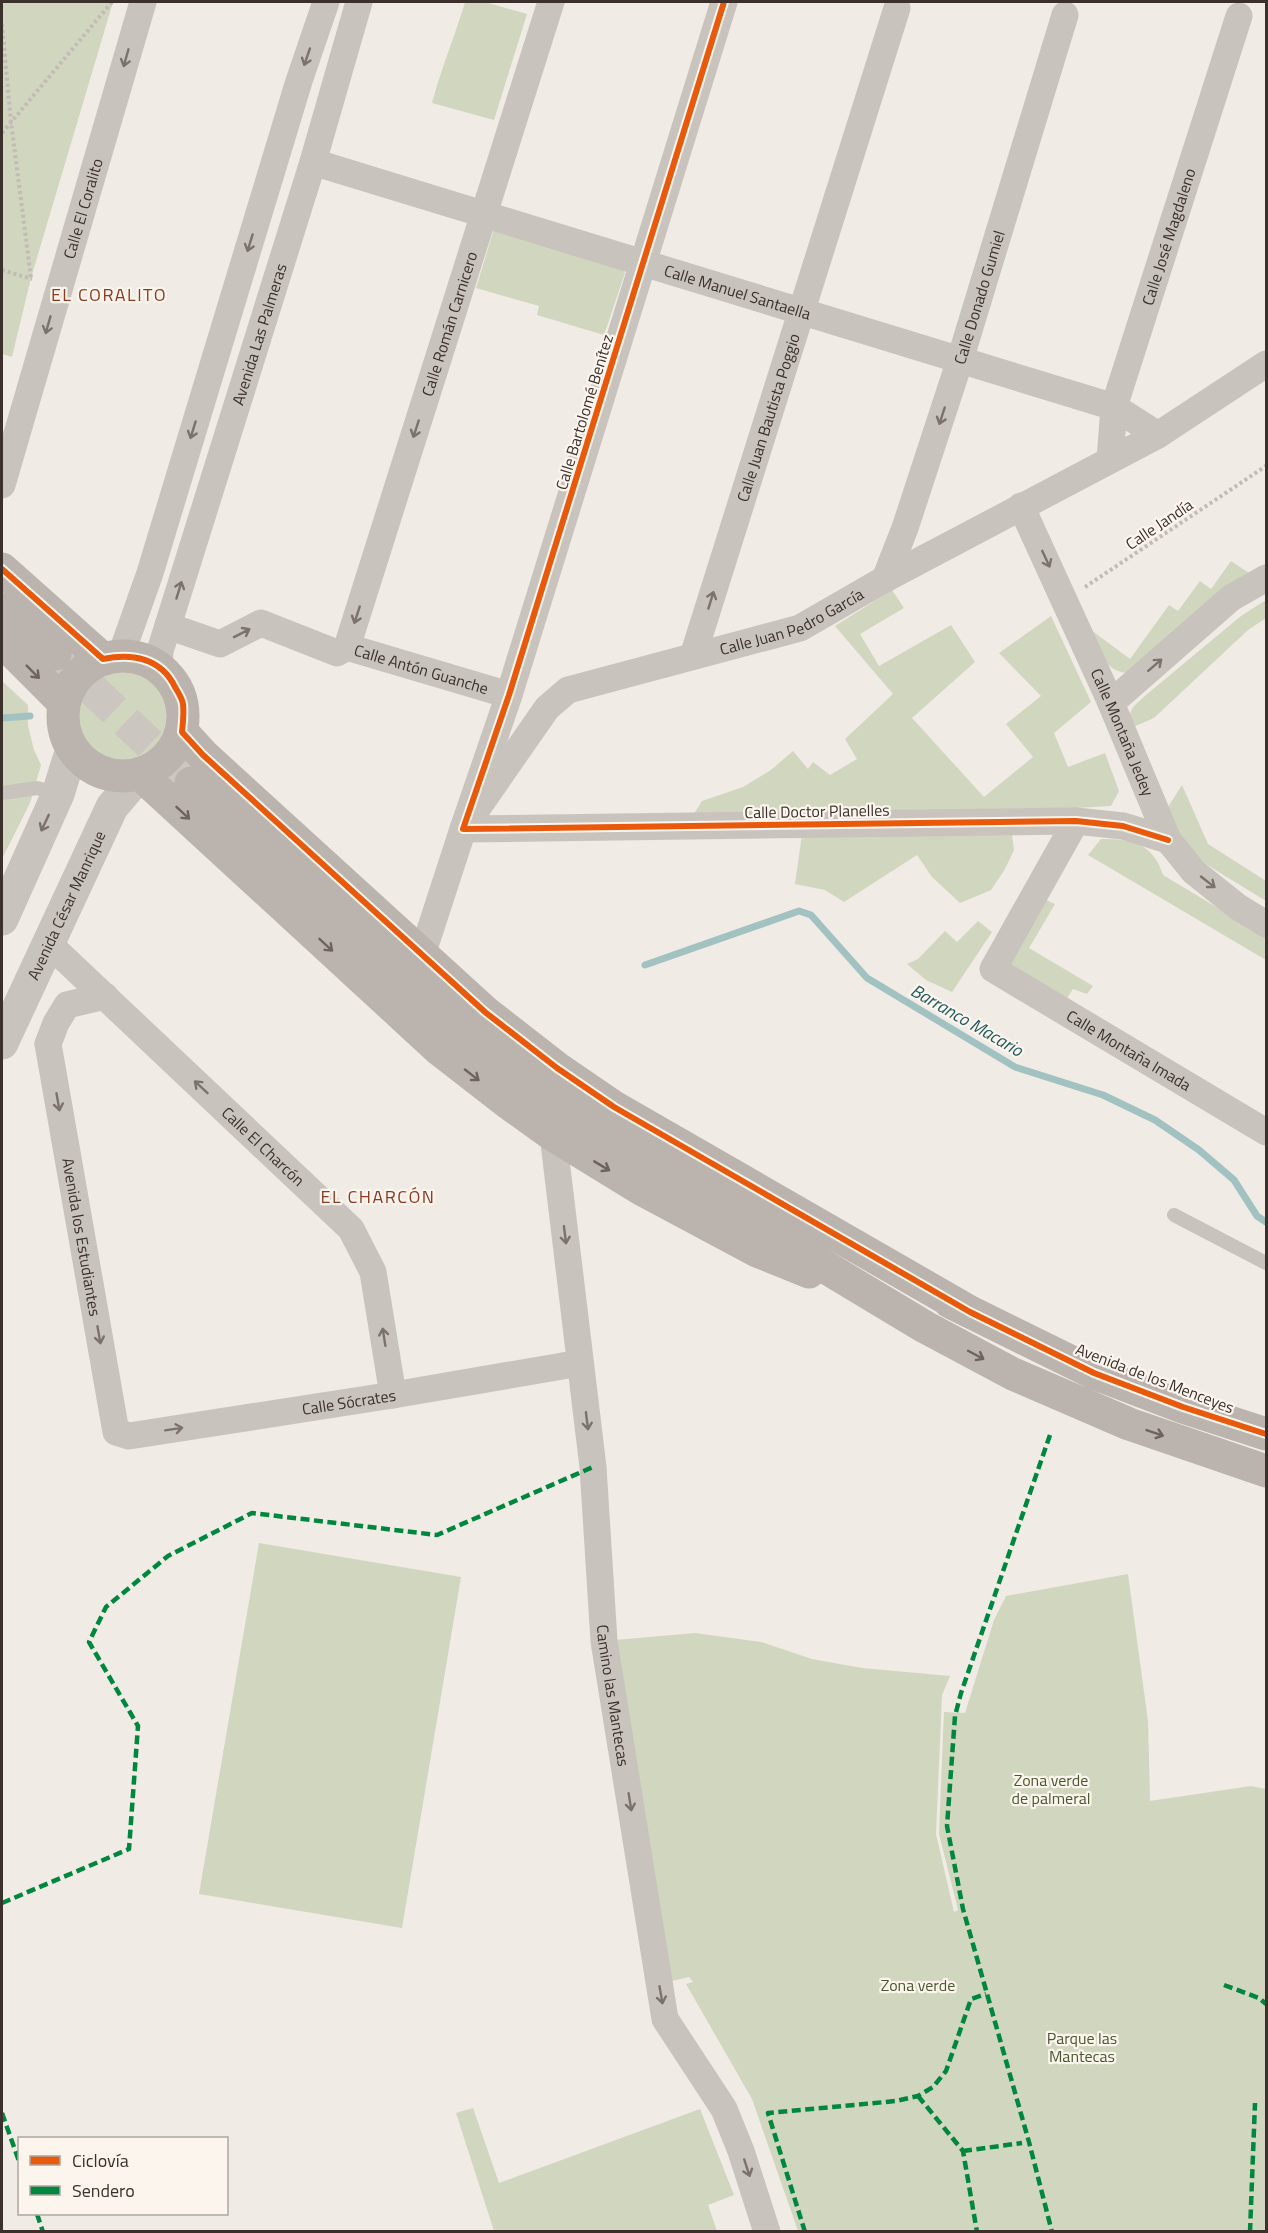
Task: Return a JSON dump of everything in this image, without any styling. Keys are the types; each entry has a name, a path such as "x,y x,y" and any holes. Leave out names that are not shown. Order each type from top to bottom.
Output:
{"main road":[{"path":"2,569 112,657"},
{"path":"2,609 55,654"},
{"path":"2,641 64,703"},
{"path":"112,657 142,658 159,667 170,676 183,703 182,732 176,747 157,766 140,774 120,776 97,770 72,749 63,725 64,703 70,687 85,668 112,657"},
{"path":"182,732 212,763 485,1012 557,1068 614,1107 800,1212 970,1312"},
{"path":"140,774 440,1050 552,1135 640,1189 757,1251 803,1269 855,1297 925,1327"},
{"path":"191,783 422,995 490,1053 608,1136 754,1217 807,1256 925,1327 1013,1374 1129,1424 1266,1471"},
{"path":"754,1217 815,1237 873,1263 970,1312"},
{"name":"Avenida de los Menceyes","path":"970,1312 1094,1373 1184,1407 1266,1434"}],"street":[{"name":"Calle El Coralito","path":"2,485 143,2"},
{"path":"112,657 150,573 299,81 326,2"},
{"name":"Avenida Las Palmeras","path":"159,667 160,651 313,162 359,2"},
{"name":"Calle Román Carnicero","path":"347,647 551,2"},
{"name":"Calle Bartolomé Benítez","path":"464,829 509,694 645,262 724,2"},
{"name":"Calle Juan Bautista Poggio","path":"693,656 897,8"},
{"name":"Calle Donado Gumiel","path":"885,579 905,528 960,360 1065,15"},
{"name":"Calle José Magdaleno","path":"1110,459 1114,407 1239,16"},
{"name":"Calle Manuel Santaella","path":"313,162 1114,407 1158,435"},
{"name":"Calle Juan Pedro García","path":"422,955 464,829 547,708 568,690 800,628 885,579 1158,435 1266,364"},
{"name":"Calle Montaña Jedey","path":"1021,506 1111,703 1168,840 1194,872 1238,906 1266,924"},
{"path":"1111,703 1231,598 1266,578"},
{"name":"Calle Antón Guanche","path":"168,626 220,644 261,623 337,653 347,647 509,694"},
{"path":"2,919 58,794 72,749"},
{"name":"Avenida César Manrique","path":"6,1033 112,807 140,774"},
{"name":"Calle Doctor Planelles","path":"464,829 1076,821 1123,826 1168,840"},
{"name":"Calle Montaña Imada","path":"1076,821 993,969 1264,1125"},
{"name":"Calle El Charcón","path":"48,943 351,1228 373,1272 393,1395"},
{"path":"6,1033 28,1029 48,1044 56,1023 67,1005 105,996"},
{"name":"Avenida los Estudiantes","path":"48,1044 116,1432"},
{"name":"Camino las Mantecas","path":"552,1135 593,1467 603,1641 665,2019 724,2109 741,2151 768,2232"},
{"name":"Calle Sócrates","path":"116,1432 129,1436 580,1363"}],"lane":[{"path":"2,793 37,788 58,794"},
{"path":"1174,1215 1266,1263"}],"path":[{"path":"2,133 112,2"},
{"path":"2,24 11,122 31,278"},
{"path":"2,270 60,287"}],"green space":[{"path":"2,2 113,2 31,278 12,357 2,354"},
{"path":"465,2 485,2 527,14 494,120 432,103"},
{"path":"494,229 622,269 625,273 604,335 537,315 539,306 476,288"},
{"path":"1231,561 1252,575 1126,673 1112,668 1103,658 1091,630 1130,659 1169,605 1178,611 1200,581 1211,589"},
{"path":"892,590 904,608 860,634 879,666 951,625 975,662 912,718 984,797 1033,757 1006,724 1041,696 999,653 1051,616 1091,702 1054,733 1068,767 1105,753 1119,791 1111,806 1039,810 692,817 702,801 743,787 771,770 793,751 808,769 813,762 830,775 857,759 845,739 893,694 835,626"},
{"path":"1266,600 1266,618 1248,630 1154,718 1131,728 1127,719 1133,707 1241,616"},
{"path":"123,668 141,672 157,682 167,698 171,716 167,734 157,750 141,760 123,764 105,760 89,750 79,734 75,716 79,698 89,682 105,672"},
{"path":"2,681 28,705 28,726 34,750 41,765 30,803 2,859"},
{"path":"1182,785 1208,844 1266,881 1266,901 1204,863 1187,845 1166,810"},
{"path":"802,834 1012,835 1014,850 991,890 960,903 932,877 917,855 844,902 825,890 795,884"},
{"path":"1101,839 1122,840 1140,845 1153,856 1163,875 1266,937 1266,960 1088,855"},
{"path":"1044,899 1055,904 1029,948 1093,986 1087,994 1073,989 1066,1000 1011,967 1009,957"},
{"path":"978,921 992,932 952,992 926,980 907,964 918,959 945,931 957,942"},
{"path":"259,1543 461,1577 402,1928 199,1894"},
{"name":"Parque las Mantecas","path":"1128,1574 1148,1721 1150,1801 1251,1786 1266,1789 1266,2231 798,2231 752,2099 686,1984 693,1982 689,1977 659,1984 604,1641 695,1633 761,1642 812,1659 862,1668 950,1676 942,1695 936,1834 954,1912 958,1910 939,1834 944,1712 965,1713 994,1620 1006,1596"},
{"path":"473,2108 499,2183 700,2109 734,2195 708,2205 717,2231 494,2231 456,2113"}],"waterway":[{"path":"2,718 30,716"},
{"name":"Barranco Macario","path":"645,965 799,911 811,915 867,978 1015,1067 1103,1095 1155,1120 1199,1150 1234,1180 1257,1216 1266,1222"}],"tunnel":[{"path":"55,654 191,783"}],"marked path":[{"path":"1050,1435 961,1693 955,1716 947,1826 963,1909 1052,2232"},
{"path":"2,1903 129,1849 138,1726 89,1642 106,1607 168,1556 252,1513 437,1535 593,1467"},
{"path":"1224,1985 1259,1998 1266,2004"},
{"path":"805,2232 768,2113 896,2101 918,2096 933,2087 946,2071 971,1999 986,1994"},
{"path":"918,2096 963,2151 977,2232"},
{"path":"1250,2232 1255,2103"},
{"path":"2,2113 18,2158"},
{"path":"963,2151 1022,2143"},
{"path":"37,2215 43,2232"}],"cycle path":[{"path":"724,2 509,695 463,829 1076,821 1123,826 1168,840"},
{"path":"2,569 103,659 135,658 145,660 162,670 169,677 182,702 182,732 203,755 485,1012 557,1068 614,1107 970,1312 1094,1373 1183,1407 1266,1434"}],"district":[{"name":"EL CORALITO","path":"109,294"},
{"name":"EL CHARCÓN","path":"378,1196"}],"park label":[{"name":"Zona verde de palmeral","path":"1051,1789"},
{"name":"Zona verde","path":"918,1985"}]}
